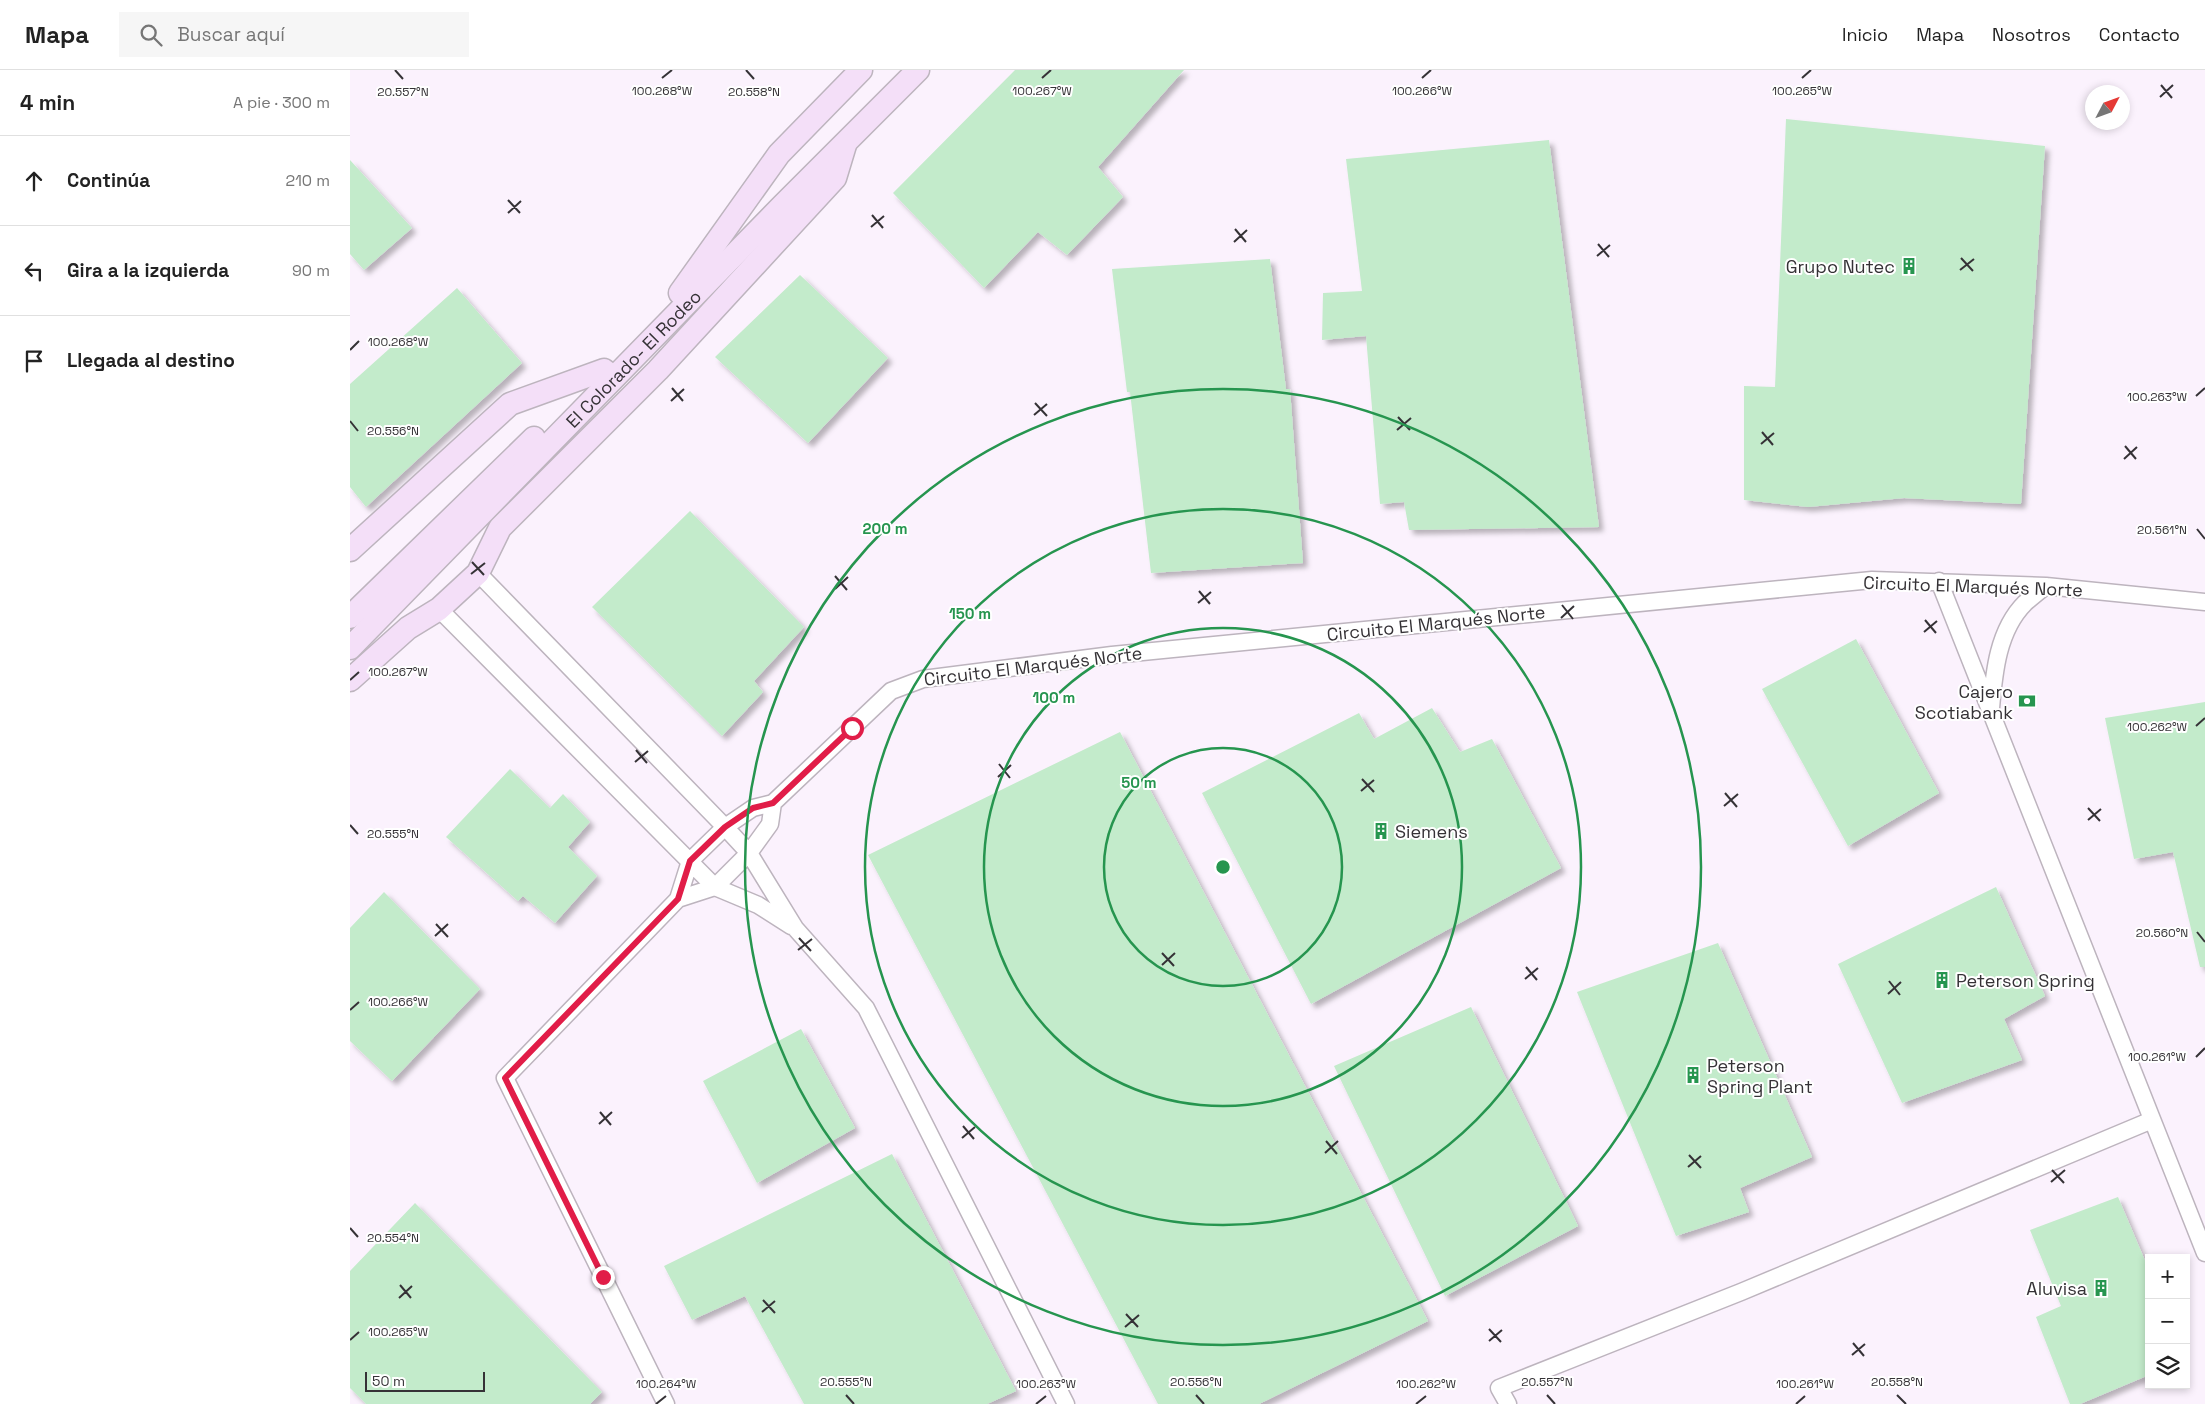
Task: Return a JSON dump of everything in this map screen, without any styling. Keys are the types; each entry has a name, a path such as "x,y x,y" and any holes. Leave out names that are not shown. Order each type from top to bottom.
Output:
{"main road":[{"path":"680,292 779,154 861,70"},
{"name":"El Colorado- El Rodeo","path":"350,617 604,370 896,70"},
{"name":"El Colorado- El Rodeo","path":"350,648 918,70"},
{"path":"350,680 408,628 438,609 478,573 500,528 658,370 835,178 847,141"},
{"path":"350,550 510,404 604,370"}],"street":[{"path":"478,573 749,853 795,928 866,1008 1066,1404"},
{"name":"Circuito El Marqués Norte","path":"666,1404 505,1078 678,899 690,861 725,827 753,808 773,803 891,691 923,679 1112,655 1862,581 1939,581 2046,586 2205,602"},
{"path":"1939,581 2205,1253"},
{"path":"1991,712 1995,667 2007,631 2024,604 2046,586"},
{"path":"438,609 715,887 758,905 795,928"},
{"name":"Circuito El Marqués Norte","path":"678,899 715,887 749,853 770,824 773,803"},
{"path":"1508,1404 1499,1388 1740,1292 2152,1120"}],"building":[{"path":"1015,70 1184,70 1098,167 1123,197 1067,255 1038,232 984,288 893,193"},
{"name":"Grupo Nutec","path":"1786,119 2045,146 2021,504 1904,498 1808,507 1744,500 1744,386 1775,387"},
{"path":"1549,140 1599,527 1409,530 1404,502 1380,504 1366,336 1322,340 1323,293 1362,291 1346,159"},
{"path":"350,160 412,228 364,270 350,254"},
{"path":"1270,259 1286,389 1290,389 1303,563 1151,573 1130,392 1127,392 1112,269"},
{"path":"800,275 888,358 808,443 715,357"},
{"path":"457,288 522,363 366,507 350,487 350,384"},
{"path":"690,511 804,627 754,681 763,692 722,736 592,607"},
{"path":"1856,639 1939,793 1848,846 1762,689"},
{"path":"2205,702 2205,967 2200,967 2173,852 2134,859 2105,718"},
{"name":"Siemens","path":"1432,708 1460,752 1492,739 1561,868 1311,1004 1202,793 1359,713 1374,739"},
{"path":"1120,732 1428,1321 1259,1404 1158,1404 868,855"},
{"path":"510,769 550,808 563,794 590,822 568,847 597,876 555,923 523,896 518,901 446,837"},
{"name":"Peterson Spring","path":"1996,887 2045,996 2004,1019 2022,1060 1902,1103 1838,964"},
{"path":"384,892 480,989 392,1081 350,1041 350,928"},
{"name":"Peterson Spring Plant","path":"1718,943 1812,1157 1740,1188 1749,1212 1676,1236 1577,992"},
{"path":"1471,1007 1578,1226 1445,1296 1334,1066"},
{"path":"801,1029 855,1128 757,1183 703,1081"},
{"path":"892,1154 1016,1391 987,1404 804,1404 745,1296 692,1320 664,1266"},
{"name":"Aluvisa","path":"2118,1197 2145,1261 2145,1377 2080,1404 2070,1404 2036,1317 2061,1306 2030,1230"},
{"path":"415,1203 602,1392 590,1404 366,1404 350,1388 350,1271"}],"place":[{"name":"Grupo Nutec","path":"1909,266"},
{"name":"Cajero Scotiabank","path":"2027,701"},
{"name":"Siemens","path":"1381,831"},
{"name":"Peterson Spring","path":"1942,980"},
{"name":"Peterson Spring Plant","path":"1693,1075"},
{"name":"Aluvisa","path":"2101,1288"}],"route":[{"path":"603,1277 505,1078 678,899 690,861 725,827 753,808 773,803 852,728"}]}
